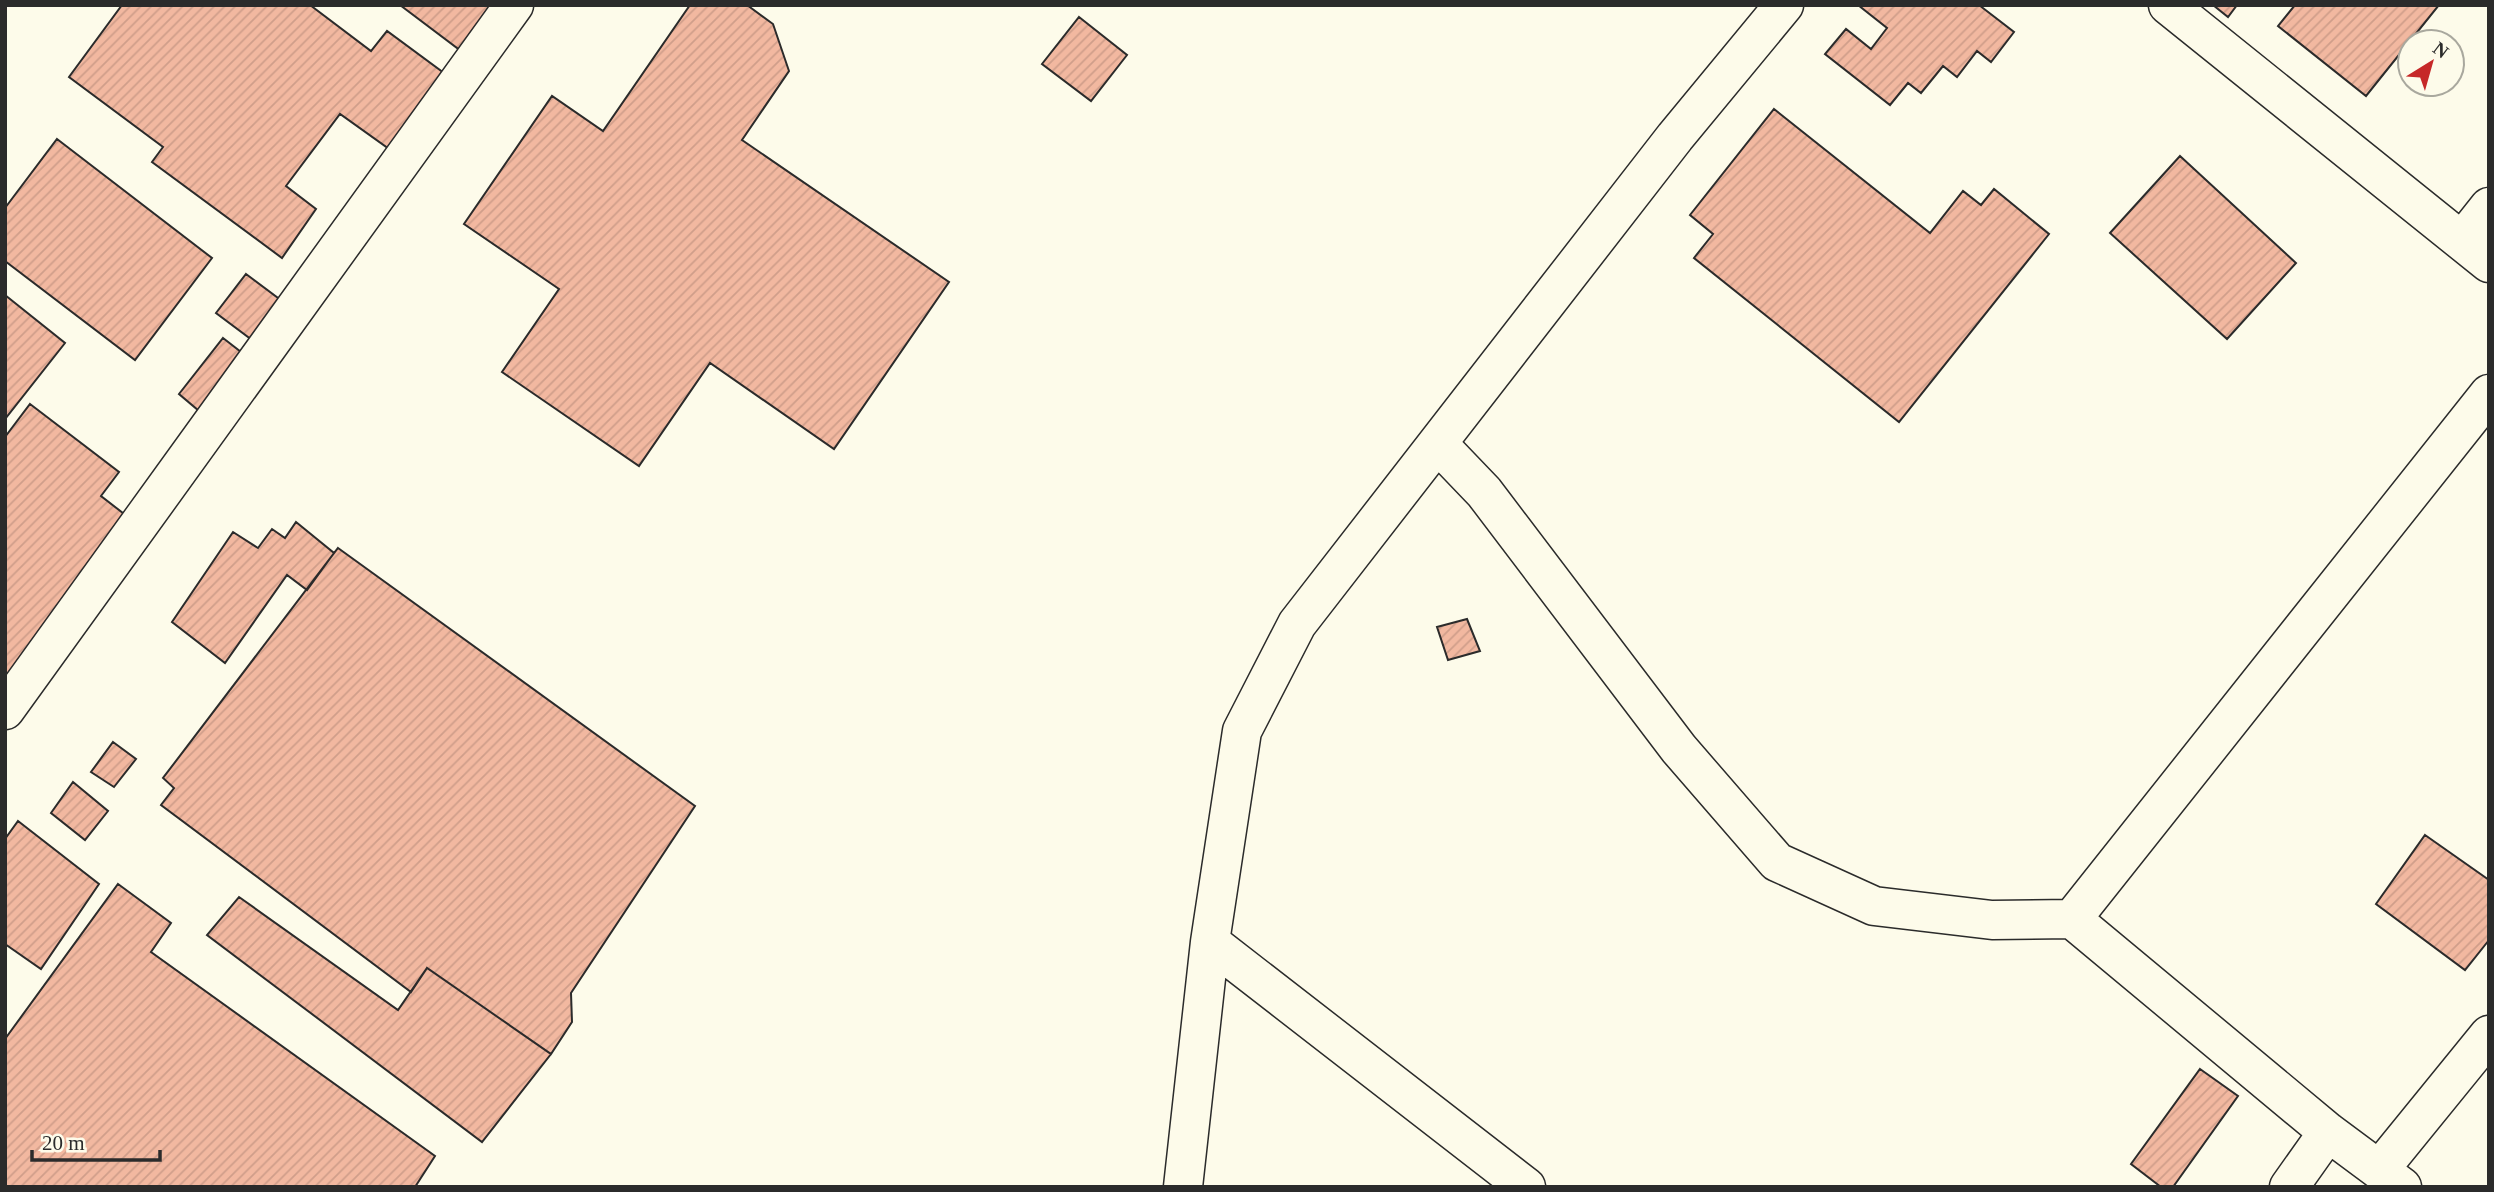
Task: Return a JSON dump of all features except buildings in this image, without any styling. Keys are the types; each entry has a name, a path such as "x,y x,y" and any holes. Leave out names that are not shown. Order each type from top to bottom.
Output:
{"street":[{"path":"5,710 514,5"},
{"path":"1183,1187 1210,942 1242,730 1297,624 1675,137 1784,5"},
{"path":"2168,5 2475,252 2489,207"},
{"path":"2072,919 2489,394"},
{"path":"1438,444 1484,492 1679,749 1777,862 1874,906 1992,920 2072,919 2328,1132 2391,1178 2489,1035"},
{"path":"1210,942 1526,1187"},
{"path":"2288,1187 2328,1132"}]}
